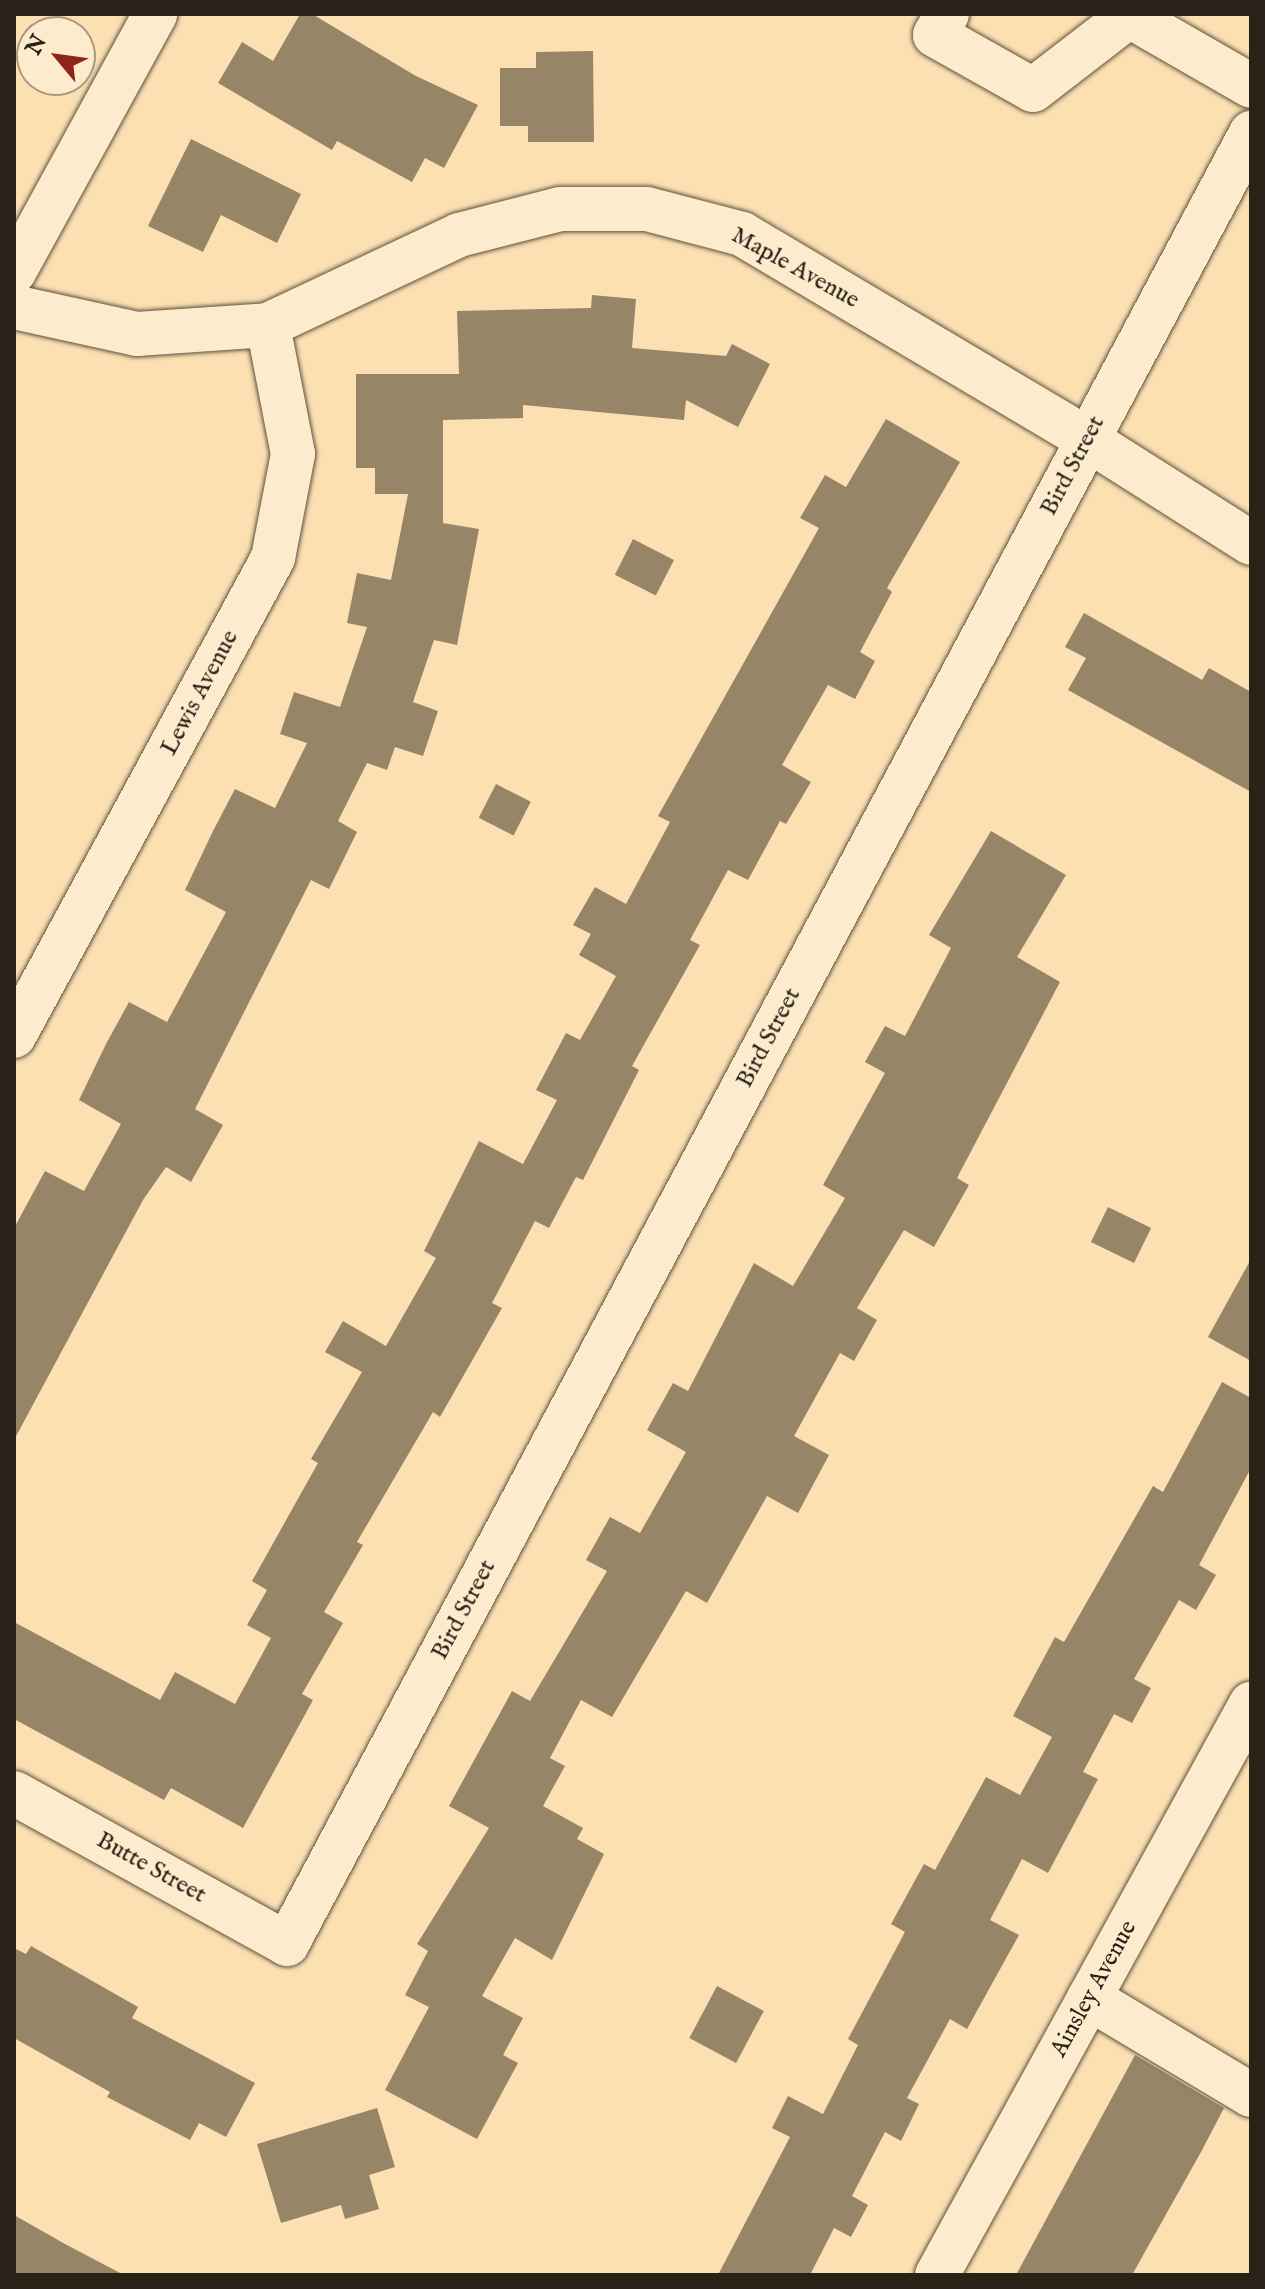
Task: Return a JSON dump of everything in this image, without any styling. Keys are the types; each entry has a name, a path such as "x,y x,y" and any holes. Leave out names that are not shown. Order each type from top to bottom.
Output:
{"street":[{"path":"14,272 155,14"},
{"path":"947,14 935,35 1033,90 1127,15 1251,86"},
{"name":"Bird Street","path":"287,1944 1251,133"},
{"name":"Maple Avenue","path":"14,307 137,334 268,325 459,235 560,209 647,209 742,234 1087,439 1251,543"},
{"name":"Lewis Avenue","path":"14,1036 273,558 293,454 268,325"},
{"name":"Ainsley Avenue","path":"937,2275 1251,1704"},
{"name":"Butte Street","path":"14,1793 287,1944"},
{"path":"1089,1998 1251,2095"}],"building":[{"path":"300,14 312,14 416,76 478,105 444,168 425,158 412,182 337,141 332,150 218,83 242,42 273,61"},
{"path":"593,51 594,142 528,142 528,126 500,126 500,68 536,68 536,52"},
{"path":"191,139 301,194 277,243 221,215 203,252 148,226"},
{"path":"592,295 636,299 632,348 726,356 732,344 770,364 738,427 686,400 684,420 523,405 523,418 443,420 443,523 479,529 457,645 434,640 413,702 438,711 423,756 395,747 387,770 367,763 338,821 357,832 329,889 311,880 195,1109 223,1125 191,1182 166,1167 143,1200 14,1440 14,1228 45,1171 84,1191 121,1124 79,1100 106,1044 129,1002 167,1022 226,912 185,890 213,831 235,789 275,808 307,743 280,734 294,692 340,707 367,627 347,623 357,573 391,580 408,494 375,494 375,468 356,468 356,374 459,374 457,311 591,308"},
{"path":"886,419 960,462 887,588 892,592 860,652 875,661 855,699 828,685 782,765 811,782 786,824 780,821 748,880 728,870 690,940 700,945 632,1066 639,1070 583,1180 576,1177 549,1228 535,1221 492,1303 502,1308 440,1417 433,1412 357,1542 363,1545 324,1612 343,1623 302,1694 313,1700 243,1828 171,1788 164,1800 14,1719 14,1622 160,1700 175,1672 235,1704 271,1638 247,1625 267,1590 252,1581 318,1463 311,1459 362,1372 325,1352 343,1321 386,1346 436,1258 424,1251 479,1141 523,1164 557,1100 536,1090 566,1033 580,1040 616,976 579,955 591,934 573,925 595,887 626,904 670,822 658,816 819,528 800,518 825,475 846,487"},
{"path":"633,539 674,560 656,596 615,575"},
{"path":"1084,613 1202,680 1209,668 1251,692 1251,792 1068,690 1086,658 1065,647"},
{"path":"496,784 531,802 513,836 479,818"},
{"path":"991,831 1066,875 1017,957 1060,982 957,1178 969,1185 934,1247 904,1230 857,1308 877,1320 854,1361 840,1353 794,1436 829,1455 798,1513 767,1496 707,1603 686,1591 612,1717 581,1700 550,1758 565,1766 543,1806 583,1828 577,1839 604,1854 552,1960 515,1938 482,1996 523,2018 503,2055 518,2063 477,2139 385,2090 429,2007 405,1995 428,1951 417,1944 489,1828 449,1806 512,1691 530,1701 607,1571 586,1560 610,1517 640,1533 686,1452 647,1430 673,1383 688,1391 754,1263 793,1286 845,1198 823,1185 885,1073 865,1062 885,1026 905,1036 951,948 929,935"},
{"path":"1108,1207 1151,1228 1134,1263 1091,1242"},
{"path":"1251,1259 1251,1361 1208,1337"},
{"path":"1222,1382 1251,1398 1251,1468 1199,1565 1216,1575 1196,1610 1179,1600 1134,1679 1151,1688 1132,1723 1114,1714 1083,1772 1098,1779 1048,1873 1022,1859 990,1920 1019,1935 967,2029 950,2019 907,2098 919,2104 901,2141 885,2132 852,2196 868,2205 851,2237 834,2228 810,2275 718,2275 790,2137 772,2128 788,2096 823,2114 858,2045 848,2039 905,1932 891,1924 924,1864 935,1870 986,1777 1020,1795 1052,1737 1013,1716 1055,1637 1064,1642 1153,1486 1163,1492"},
{"path":"31,1946 138,2007 132,2018 255,2083 226,2137 199,2123 190,2140 107,2097 110,2092 14,2038 14,1948 26,1954"},
{"path":"717,1986 764,2011 736,2063 689,2038"},
{"path":"1135,2055 1224,2108 1201,2152 1132,2275 1016,2275"},
{"path":"377,2108 395,2167 369,2175 379,2209 345,2219 341,2205 281,2223 257,2144"},
{"path":"14,2215 65,2244 124,2275 14,2275"}]}
